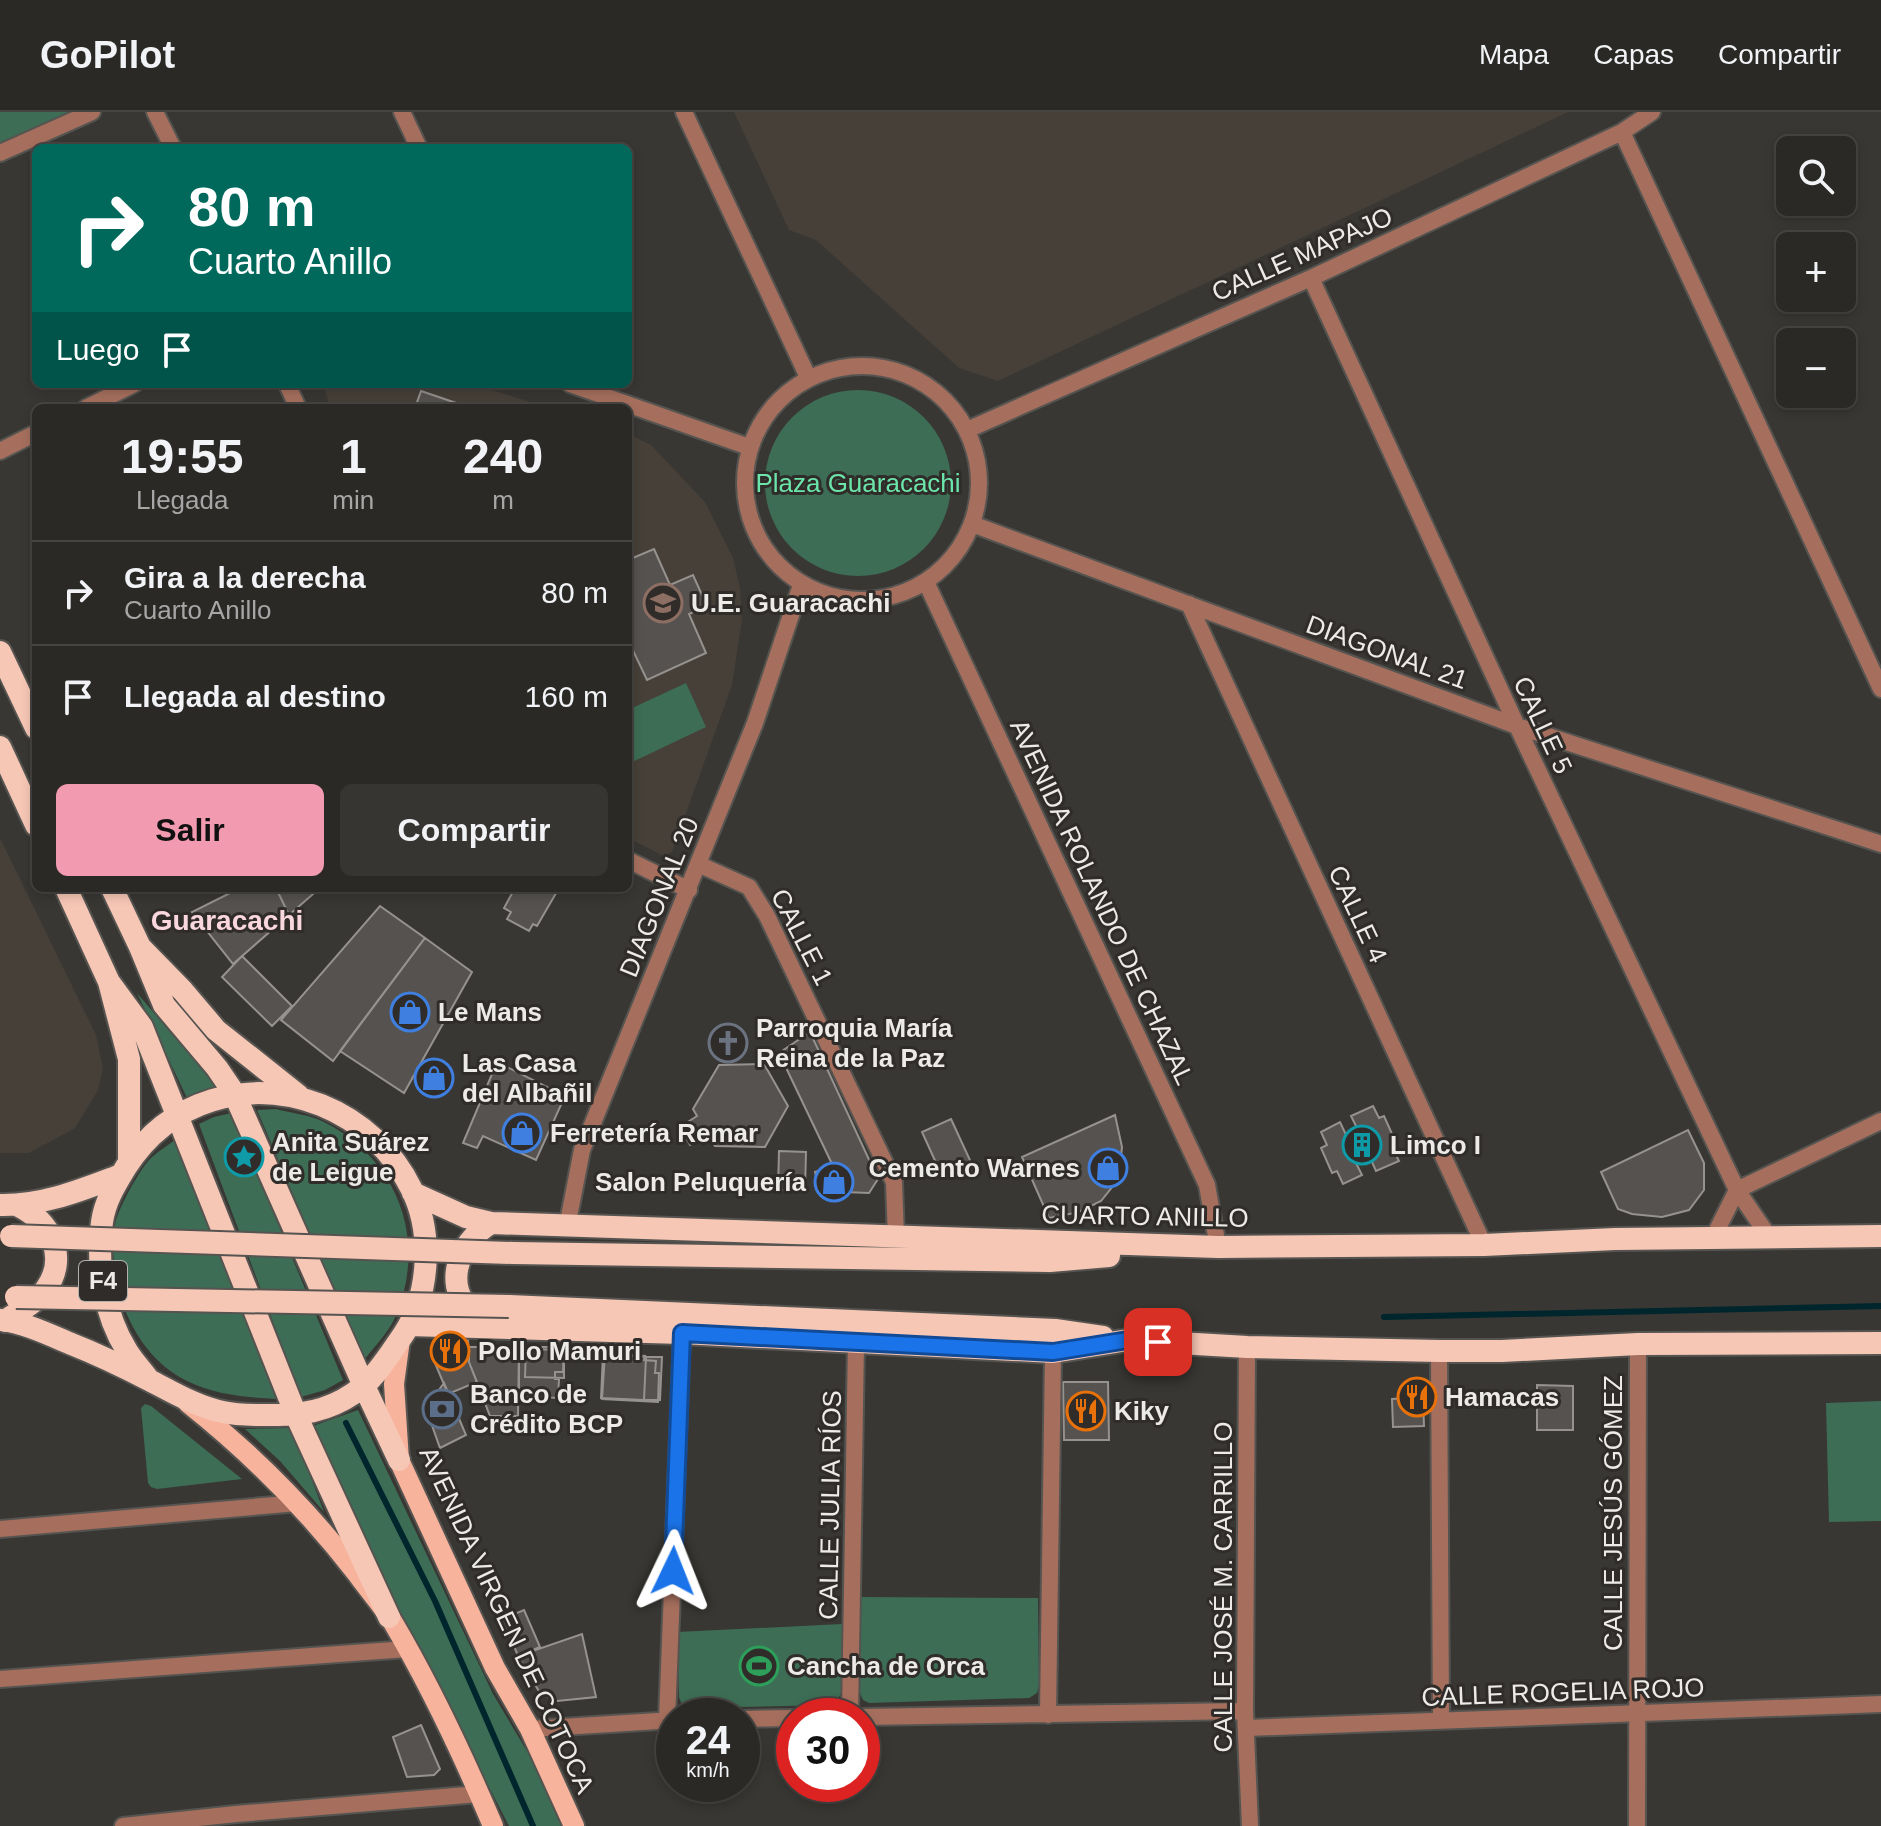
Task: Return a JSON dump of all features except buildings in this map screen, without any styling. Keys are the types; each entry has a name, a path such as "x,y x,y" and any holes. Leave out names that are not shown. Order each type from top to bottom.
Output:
{"highway":[{"path":"0,652 32,720"},
{"path":"0,747 32,816"},
{"name":"F4","path":"68,892 109,982 129,1059 125,1169"},
{"name":"F4","path":"114,892 140,947 216,1030 304,1099"},
{"path":"140,947 164,1005 234,1093 399,1460"},
{"path":"109,982 142,1027 296,1415 389,1617"},
{"name":"F4","path":"3,1320 96,1354 182,1398 223,1412 296,1415 332,1406 364,1386 405,1332 422,1288 426,1255 422,1224 413,1193 400,1169 376,1139 339,1112 304,1099 269,1092 234,1093 206,1100 178,1114 154,1133 109,1195 102,1220 101,1276 111,1315 126,1350 149,1380"},
{"name":"F4","path":"9,1205 61,1198 125,1169"},
{"name":"CUARTO ANILLO","path":"413,1193 466,1217 491,1223 896,1238 1218,1247 1484,1245 1881,1236"},
{"path":"3,1320 44,1291 53,1276 56,1259 54,1241 46,1225 34,1213 9,1205"},
{"path":"491,1223 476,1232 464,1246 458,1262 457,1280 462,1298 473,1313 488,1323 508,1317"},
{"path":"5,1236 513,1253 1050,1261 1218,1247"},
{"path":"8,1297 508,1317 1055,1330 1128,1340 1247,1347 1439,1351 1638,1344 1881,1343"},
{"path":"405,1332 508,1317 682,1333 1053,1352 1128,1340"}],"main road":[{"name":"AVENIDA VIRGEN DE COTOCA","path":"405,1332 394,1384 399,1460 495,1668 530,1729 574,1826"},
{"path":"182,1398 237,1442 298,1503 328,1536 389,1617 434,1695 493,1826"}],"street":[{"path":"0,153 92,112"},
{"path":"155,112 171,144"},
{"path":"402,112 417,144"},
{"path":"684,112 808,377"},
{"name":"CALLE MAPAJO","path":"967,430 1311,278 1622,132 1652,112"},
{"path":"1622,132 1881,689"},
{"name":"CALLE 5","path":"1311,278 1517,726 1737,1190 1769,1237"},
{"path":"868,365 898,371 926,384 949,404 967,430 977,460 979,493 972,524 953,557 926,582 896,597 864,602 831,598 801,585 771,559 751,525 744,486 749,447 762,419 772,407 808,377 838,367 868,365"},
{"path":"94,404 126,388"},
{"path":"581,388 627,404"},
{"path":"632,406 749,447"},
{"path":"0,451 32,435"},
{"name":"DIAGONAL 21","path":"972,524 1517,726 1881,844"},
{"name":"AVENIDA ROLANDO DE CHAZAL","path":"926,582 1207,1185 1218,1247"},
{"name":"DIAGONAL 20","path":"567,1227 582,1150 755,723 801,585"},
{"name":"CALLE 4","path":"1189,604 1484,1245"},
{"path":"632,862 689,890"},
{"name":"CALLE 1","path":"698,864 749,887 767,916 894,1182 896,1238"},
{"path":"1713,1238 1737,1190 1881,1121"},
{"path":"671,1698 682,1333"},
{"name":"CALLE JULIA RÍOS","path":"850,1698 856,1342"},
{"name":"CALLE JESÚS GÓMEZ","path":"1637,1826 1638,1344"},
{"name":"CALLE JOSÉ M. CARRILLO","path":"1247,1347 1246,1719 1250,1826"},
{"path":"1439,1351 1441,1720"},
{"path":"1048,1715 1053,1352"},
{"path":"0,1529 298,1503"},
{"path":"0,1679 407,1649"},
{"name":"CALLE ROGELIA ROJO","path":"880,1717 1048,1715 1441,1720 1881,1704"},
{"path":"530,1729 656,1721"},
{"path":"123,1826 237,1820 479,1794"}],"shaded area":[{"path":"734,112 1568,112 998,381 959,368 816,240 789,230"},
{"path":"324,388 486,388 536,404 329,404"},
{"path":"632,436 651,445 705,502 733,558 740,588 742,620 732,685 672,852 664,856 632,840"},
{"path":"0,838 96,1035 103,1069 98,1090 75,1128 29,1153 0,1153"}],"green space":[{"path":"0,112 71,112 0,143"},
{"name":"Plaza Guaracachi","path":"858,390 894,397 924,417 944,447 951,483 944,519 924,549 894,569 858,576 822,569 792,549 772,519 765,483 772,447 792,417 822,397"},
{"path":"686,683 706,727 632,762 632,708"},
{"path":"137,993 217,1087 188,1100"},
{"path":"276,1109 319,1120 349,1138 371,1157 387,1179 399,1204 407,1230 409,1258 405,1286 393,1321 364,1360 257,1110"},
{"path":"232,1113 343,1380 325,1390 301,1397 199,1124"},
{"path":"178,1138 276,1399 219,1392 187,1381 151,1353 127,1315 115,1270 113,1247 117,1218 129,1191 149,1160"},
{"path":"1881,1401 1881,1521 1829,1522 1826,1403"},
{"path":"145,1404 242,1479 157,1489 151,1487 148,1483 141,1408"},
{"path":"358,1410 493,1694 537,1768 562,1826 509,1826 403,1619 313,1426"},
{"path":"292,1428 324,1512 280,1461 245,1429"},
{"path":"861,1597 1038,1598 1039,1685 1037,1693 1029,1698 880,1703 880,1698 862,1698"},
{"path":"842,1624 841,1694 838,1698 776,1698 776,1706 760,1706 760,1698 679,1698 677,1632"}],"waterway":[{"path":"1384,1317 1881,1306"},
{"path":"346,1423 435,1601 533,1826"}],"place":[{"name":"U.E. Guaracachi","path":"663,603"},
{"name":"Le Mans","path":"410,1012"},
{"name":"Parroquia María Reina de la Paz","path":"728,1043"},
{"name":"Las Casa del Albañil","path":"434,1078"},
{"name":"Ferretería Remar","path":"522,1133"},
{"name":"Limco I","path":"1362,1145"},
{"name":"Anita Suárez de Leigue","path":"244,1157"},
{"name":"Cemento Warnes","path":"1108,1168"},
{"name":"Salon Peluquería","path":"834,1182"},
{"name":"Pollo Mamuri","path":"450,1351"},
{"name":"Hamacas","path":"1417,1397"},
{"name":"Banco de Crédito BCP","path":"442,1409"},
{"name":"Kiky","path":"1086,1411"},
{"name":"Cancha de Orca","path":"759,1666"}],"district":[{"name":"Guaracachi","path":"227,920"}],"route":[{"path":"673,1571 682,1333 1053,1352 1128,1340 1158,1342"}]}
